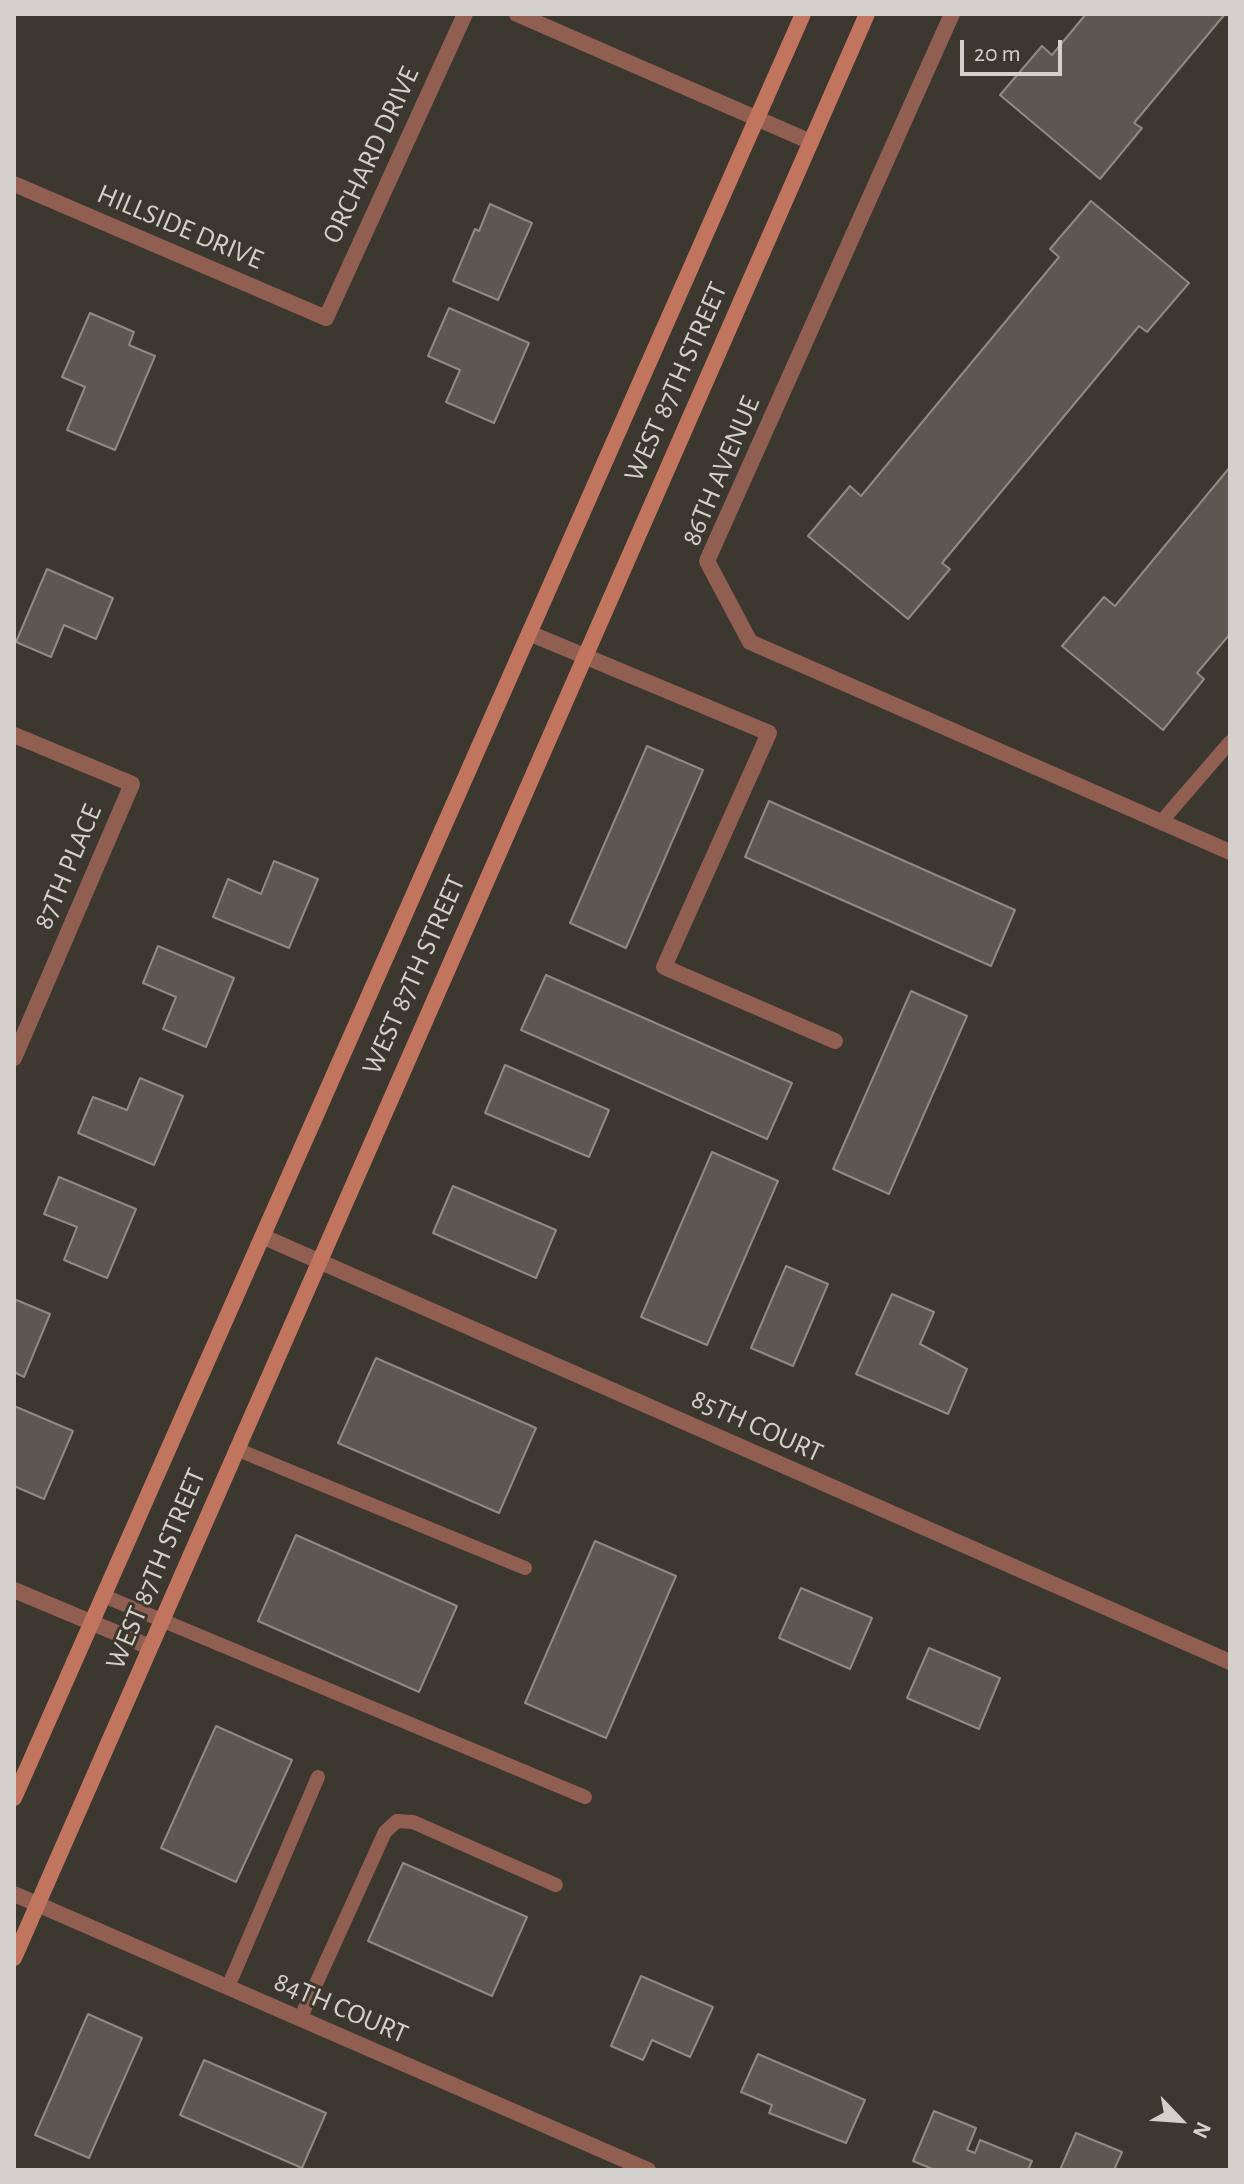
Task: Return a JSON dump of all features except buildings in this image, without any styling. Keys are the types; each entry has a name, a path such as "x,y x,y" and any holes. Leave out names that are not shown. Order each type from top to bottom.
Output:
{"main road":[{"name":"WEST 87TH STREET","path":"14,1798 803,14"},
{"name":"WEST 87TH STREET","path":"14,1958 317,1261 867,14"}],"street":[{"name":"ORCHARD DRIVE","path":"326,318 465,14"},
{"path":"517,14 811,142"},
{"name":"86TH AVENUE","path":"952,14 707,561 750,642 1230,852"},
{"name":"HILLSIDE DRIVE","path":"14,184 326,318"},
{"path":"529,633 769,733 664,967 835,1041"},
{"name":"87TH PLACE","path":"14,735 132,784 14,1058"},
{"name":"85TH COURT","path":"264,1237 1230,1662"},
{"path":"14,1590 150,1647"},
{"name":"84TH COURT","path":"14,1894 648,2170"}],"lane":[{"path":"1161,822 1230,742"},
{"path":"236,1449 525,1568"},
{"path":"104,1596 585,1797"},
{"path":"228,1987 318,1777"},
{"path":"300,2019 385,1832 397,1821 413,1822 556,1885"}]}
